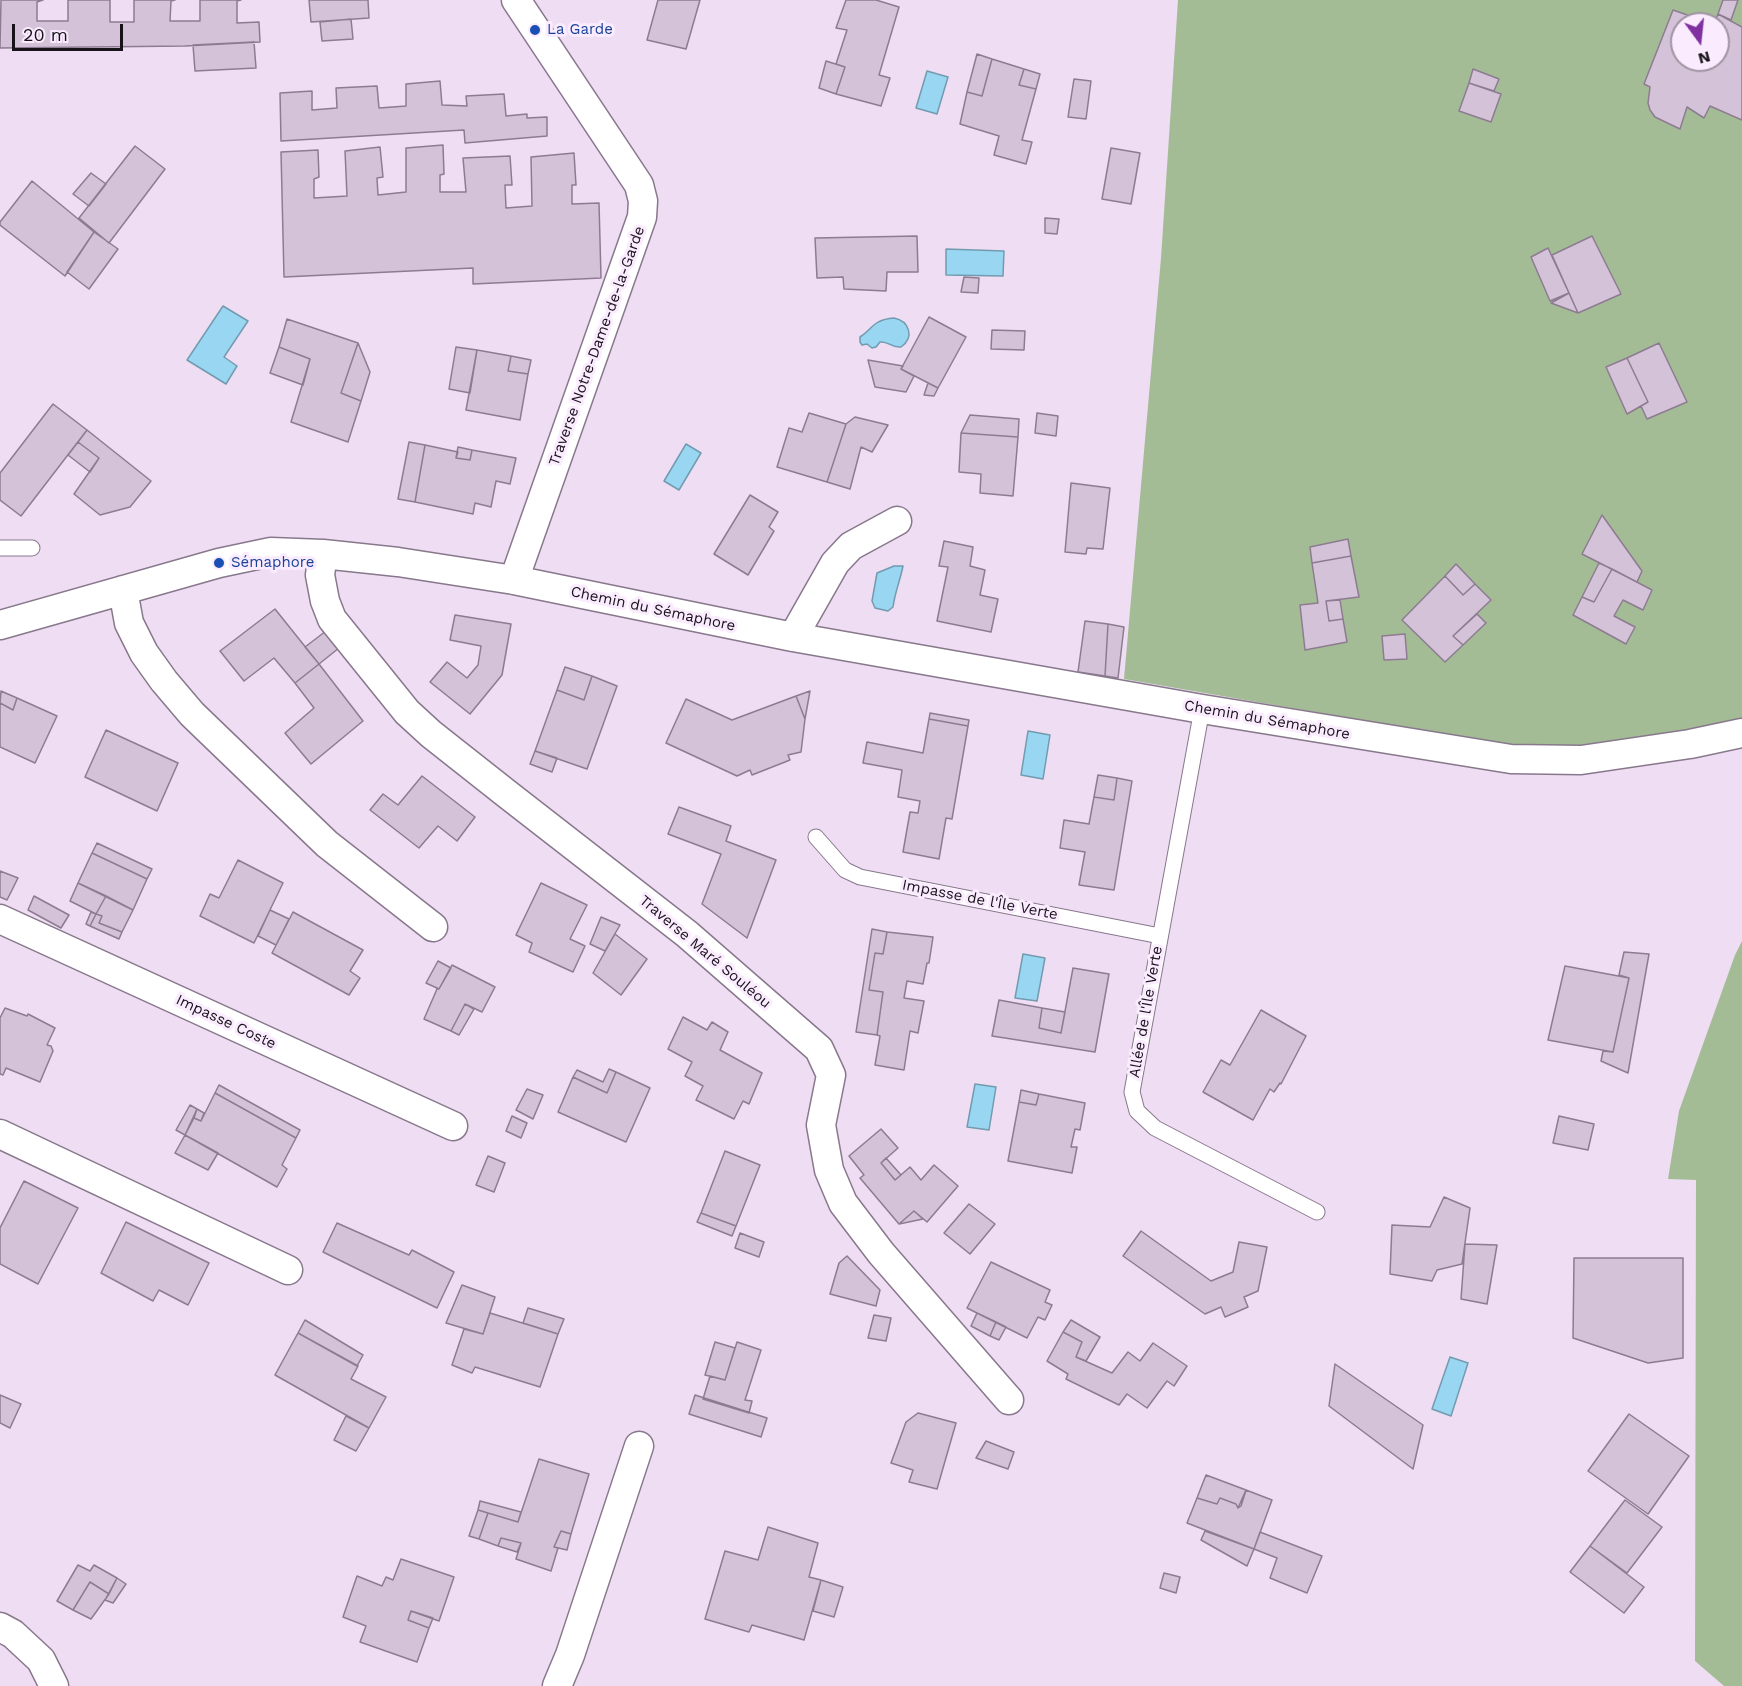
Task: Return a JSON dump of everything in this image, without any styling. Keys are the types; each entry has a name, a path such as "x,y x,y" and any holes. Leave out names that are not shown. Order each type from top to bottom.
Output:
{"street":[{"name":"Traverse Notre-Dame-de-la-Garde","path":"514,580 642,217 643,201 639,185 516,0"},
{"path":"793,637 835,563 851,546 897,521"},
{"name":"Chemin du Sémaphore","path":"0,625 219,563 271,552 323,554 399,562 514,580 793,637 1202,709 1511,759 1581,760 1690,744 1742,733"},
{"name":"Traverse Maré Souléou","path":"323,554 320,575 325,601 332,619 407,712 490,781 687,934 819,1049 831,1075 821,1125 829,1170 843,1203 881,1253 1009,1400"},
{"path":"123,590 129,623 144,652 164,681 192,714 327,844 433,927"},
{"name":"Impasse Coste","path":"0,919 453,1126"},
{"path":"0,1134 288,1270"},
{"path":"557,1686 570,1655 639,1446"},
{"path":"0,1627 13,1634 41,1660 54,1686"}],"lane":[{"path":"0,548 32,548"},
{"name":"Allée de l'Île Verte","path":"1202,709 1132,1092 1137,1111 1155,1128 1317,1212"},
{"name":"Impasse de l'Île Verte","path":"816,837 845,870 860,877 1160,936"}],"green space":[{"path":"1178,0 1742,0 1742,722 1596,748 1511,746 1124,679 1161,258"},
{"path":"1742,941 1742,1686 1724,1686 1695,1661 1696,1180 1668,1179 1679,1111"}],"water":[{"path":"927,71 948,77 937,114 916,108"},
{"path":"946,249 1004,251 1003,276 946,275"},
{"path":"223,306 248,321 224,357 237,366 226,384 187,360"},
{"path":"894,318 903,322 909,334 901,347 883,342 872,348 867,344 862,345 860,337 874,325"},
{"path":"686,444 701,453 679,490 664,481"},
{"path":"894,566 903,566 893,607 888,611 875,608 872,601 877,573"},
{"path":"1028,731 1050,735 1043,779 1021,775"},
{"path":"1023,954 1045,958 1037,1001 1015,998"},
{"path":"975,1084 996,1087 989,1130 967,1127"},
{"path":"1450,1357 1468,1363 1451,1416 1432,1409"}],"building":[{"path":"1,0 43,0 37,2 37,21 68,21 68,0 110,0 110,22 134,22 134,0 175,0 171,1 170,21 200,21 200,0 241,0 237,1 237,23 259,22 260,42 185,46 0,48"},
{"path":"309,0 368,0 369,18 311,22"},
{"path":"658,0 700,0 686,49 647,40"},
{"path":"846,0 876,0 899,7 879,75 890,78 881,106 836,94 845,67 836,64 847,30 836,28"},
{"path":"1723,0 1738,0 1731,20 1730,12 1719,12"},
{"path":"1670,18 1670,72 1730,72 1730,20 1742,27 1742,120 1710,106 1704,118 1687,107 1680,129 1655,117 1648,103 1650,87 1644,84"},
{"path":"351,19 353,39 322,41 320,22"},
{"path":"254,42 256,68 195,71 193,45"},
{"path":"977,54 992,59 982,96 967,92"},
{"path":"992,59 1024,69 1019,85 1036,89 1022,140 1032,142 1026,164 994,155 999,136 960,124 967,92 982,96"},
{"path":"826,61 845,67 836,94 819,88"},
{"path":"1024,69 1040,74 1036,89 1019,85"},
{"path":"1473,69 1499,79 1494,91 1469,83"},
{"path":"1074,79 1091,81 1086,119 1068,117"},
{"path":"440,81 442,105 467,106 466,96 504,94 506,116 527,114 527,118 547,117 547,136 465,143 464,130 281,141 280,93 312,91 312,110 337,108 336,88 377,86 379,108 406,106 406,84"},
{"path":"1469,83 1501,94 1491,122 1459,111"},
{"path":"443,145 444,174 440,175 440,192 466,192 463,158 510,156 512,185 505,185 506,208 532,206 531,157 574,153 576,185 572,185 572,204 599,203 601,278 473,284 473,268 284,277 281,152 318,150 319,177 314,179 314,198 347,196 345,151 380,147 383,177 377,178 378,195 406,192 406,148"},
{"path":"135,146 165,169 109,243 79,218"},
{"path":"1111,148 1140,153 1131,204 1102,199"},
{"path":"91,173 106,184 89,206 73,194"},
{"path":"32,181 94,232 65,276 0,225"},
{"path":"1045,218 1059,219 1057,234 1045,233"},
{"path":"94,232 118,249 89,289 67,272"},
{"path":"917,236 918,272 887,272 886,291 844,289 843,277 817,278 815,238"},
{"path":"1592,236 1621,294 1578,313 1552,255"},
{"path":"1548,248 1569,293 1550,301 1531,257"},
{"path":"964,277 979,278 978,293 961,292"},
{"path":"1569,293 1578,313 1551,303"},
{"path":"929,317 966,337 938,388 901,369"},
{"path":"287,319 358,343 341,393 361,401 348,442 291,422 310,359 279,347"},
{"path":"992,330 1025,331 1024,350 991,349"},
{"path":"358,343 370,372 361,401 341,393"},
{"path":"1659,343 1687,402 1647,419 1641,406 1648,402 1627,358"},
{"path":"279,347 310,359 303,385 270,373"},
{"path":"456,347 477,350 470,393 449,389"},
{"path":"477,350 511,356 508,371 528,374 520,420 466,410"},
{"path":"511,356 531,360 528,374 508,371"},
{"path":"1627,358 1648,402 1627,414 1606,367"},
{"path":"868,360 903,366 901,369 914,376 906,392 875,387"},
{"path":"928,383 938,388 934,396 924,395"},
{"path":"53,404 87,430 21,516 0,500 0,473"},
{"path":"809,413 846,424 827,482 777,467 789,428 802,432"},
{"path":"1037,413 1058,416 1056,436 1035,433"},
{"path":"970,415 1019,419 1018,437 961,433"},
{"path":"855,417 888,425 872,452 861,447 850,489 827,482 846,424"},
{"path":"87,430 151,481 130,507 100,515 74,494 99,458 78,442"},
{"path":"961,433 1018,437 1013,496 980,493 981,474 959,472"},
{"path":"78,442 99,458 90,472 68,455"},
{"path":"409,442 425,445 415,502 398,499"},
{"path":"425,445 458,452 456,458 470,460 472,450 516,458 510,484 496,481 491,507 475,503 473,514 415,502"},
{"path":"458,447 472,450 470,460 456,458"},
{"path":"1071,483 1110,488 1103,549 1087,548 1086,554 1065,552"},
{"path":"750,495 778,512 769,527 774,531 748,575 714,554"},
{"path":"1602,515 1642,571 1637,582 1582,554"},
{"path":"1348,539 1351,556 1312,563 1310,547"},
{"path":"944,541 973,547 970,566 985,570 980,595 998,599 991,632 937,621 948,567 939,566"},
{"path":"1351,556 1359,597 1326,601 1329,621 1343,619 1347,642 1305,650 1300,605 1318,603 1312,563"},
{"path":"1599,563 1612,569 1594,602 1582,597"},
{"path":"1456,564 1475,584 1463,595 1445,576"},
{"path":"1612,569 1652,590 1643,610 1623,600 1614,616 1635,627 1626,644 1573,615 1582,597 1594,602"},
{"path":"1445,576 1463,595 1475,584 1491,600 1453,636 1463,645 1445,662 1402,620"},
{"path":"1340,600 1343,619 1329,621 1326,601"},
{"path":"275,609 319,664 295,683 274,658 244,681 220,651"},
{"path":"1477,614 1486,623 1463,645 1453,636"},
{"path":"455,615 511,624 502,675 470,714 430,682 447,662 467,678 478,665 481,646 450,640"},
{"path":"1085,621 1108,624 1105,676 1078,672"},
{"path":"1108,624 1124,627 1118,678 1105,676"},
{"path":"326,631 339,648 319,664 305,647"},
{"path":"1405,634 1407,659 1384,660 1382,636"},
{"path":"319,664 363,721 311,764 285,733 314,708 295,683"},
{"path":"565,667 592,676 584,700 557,690"},
{"path":"592,676 617,686 587,769 535,751 557,690 584,700"},
{"path":"1,691 17,698 13,710 0,703"},
{"path":"810,691 805,719 796,696"},
{"path":"796,696 805,719 801,752 788,755 790,760 752,775 750,770 737,776 666,743 686,699 732,720"},
{"path":"17,698 57,716 35,763 0,747 0,703 13,710"},
{"path":"930,713 969,720 968,726 929,719"},
{"path":"929,719 968,726 952,819 946,818 939,859 903,852 910,812 918,813 920,801 898,797 902,770 863,763 867,742 923,753"},
{"path":"106,730 178,763 157,811 85,777"},
{"path":"535,751 557,758 552,772 530,764"},
{"path":"1098,775 1117,778 1114,800 1094,797"},
{"path":"422,776 475,817 457,841 438,826 419,848 370,810 383,794 398,805"},
{"path":"1117,778 1132,781 1114,890 1079,885 1085,852 1060,848 1064,820 1089,824 1094,797 1114,800"},
{"path":"679,807 731,826 726,841 776,860 747,938 702,904 721,854 668,834"},
{"path":"97,843 152,869 147,879 92,853"},
{"path":"92,853 147,879 133,910 78,883"},
{"path":"238,860 283,883 254,943 200,916 210,894 219,898"},
{"path":"0,871 18,878 7,900 0,897"},
{"path":"78,883 106,896 96,914 70,901"},
{"path":"541,883 587,905 570,939 585,946 573,972 529,952 532,943 516,935"},
{"path":"34,896 69,915 61,928 28,910"},
{"path":"106,896 133,910 122,932 99,923 102,916 96,914"},
{"path":"270,910 289,919 276,945 258,936"},
{"path":"91,912 96,914 90,926 86,924"},
{"path":"293,912 363,950 350,971 360,978 349,995 272,953"},
{"path":"96,914 102,916 99,923 122,932 119,939 90,926"},
{"path":"601,917 620,925 605,951 590,944"},
{"path":"872,929 887,932 883,954 875,953 869,990 883,992 877,1035 856,1032"},
{"path":"887,932 933,937 923,984 907,981 904,998 924,1001 918,1033 910,1031 904,1070 875,1065 880,1036 877,1035 883,992 869,990 875,953 883,954"},
{"path":"615,934 647,959 621,995 593,973"},
{"path":"1624,952 1649,954 1628,1073 1601,1061 1603,1051 1613,1052 1629,978 1619,975"},
{"path":"438,961 451,968 439,989 426,983"},
{"path":"452,965 495,987 482,1012 465,1004 451,1031 424,1019 437,989"},
{"path":"1565,966 1629,978 1613,1052 1548,1040"},
{"path":"1073,968 1109,974 1095,1052 992,1036 999,1000 1042,1008 1039,1028 1061,1033"},
{"path":"465,1004 474,1009 459,1035 451,1031"},
{"path":"5,1008 27,1016 28,1014 55,1028 47,1045 51,1046 53,1051 40,1082 6,1068 3,1075 0,1074 0,1018"},
{"path":"1042,1008 1065,1012 1061,1033 1039,1028"},
{"path":"1261,1010 1306,1036 1281,1084 1274,1092 1270,1089 1253,1120 1203,1092 1221,1060 1230,1065"},
{"path":"683,1017 707,1030 712,1022 728,1032 720,1050 762,1073 749,1104 743,1101 734,1119 696,1100 703,1086 685,1076 692,1062 668,1049"},
{"path":"609,1069 616,1072 607,1093 573,1077 577,1070 603,1082"},
{"path":"616,1072 650,1088 626,1142 558,1112 573,1077 607,1093"},
{"path":"219,1085 300,1130 296,1138 215,1093"},
{"path":"527,1089 543,1095 533,1119 516,1110"},
{"path":"1021,1090 1039,1094 1036,1105 1019,1102"},
{"path":"215,1093 296,1138 282,1165 287,1169 277,1187 185,1135 194,1118 201,1121"},
{"path":"1039,1094 1085,1103 1080,1130 1075,1129 1071,1147 1077,1147 1072,1173 1008,1161 1019,1102 1036,1105"},
{"path":"190,1105 197,1109 185,1135 176,1130"},
{"path":"197,1109 204,1113 201,1121 194,1118"},
{"path":"512,1116 527,1123 521,1138 506,1131"},
{"path":"1559,1116 1594,1124 1588,1150 1553,1143"},
{"path":"881,1129 898,1148 881,1163 895,1180 910,1167 921,1180 934,1165 958,1186 927,1222 914,1211 899,1224 860,1178 864,1175 849,1156"},
{"path":"185,1135 218,1153 208,1170 175,1153"},
{"path":"725,1151 760,1165 736,1226 701,1213"},
{"path":"488,1156 505,1163 494,1192 476,1185"},
{"path":"886,1158 901,1175 895,1180 881,1163"},
{"path":"24,1181 78,1208 38,1284 0,1264 0,1228"},
{"path":"1444,1197 1470,1208 1462,1264 1437,1270 1432,1281 1390,1274 1392,1225 1430,1227"},
{"path":"969,1204 995,1224 970,1254 944,1233"},
{"path":"914,1211 923,1219 899,1224"},
{"path":"701,1213 736,1226 732,1236 697,1222"},
{"path":"126,1222 209,1263 188,1305 159,1290 153,1301 101,1273"},
{"path":"337,1223 409,1255 412,1250 454,1272 437,1308 323,1252"},
{"path":"1141,1231 1211,1281 1233,1272 1239,1242 1267,1247 1258,1291 1244,1297 1248,1307 1225,1317 1221,1307 1205,1314 1123,1256"},
{"path":"740,1233 764,1242 759,1257 735,1248"},
{"path":"1465,1244 1497,1245 1487,1304 1461,1299"},
{"path":"847,1256 880,1290 876,1306 830,1294 839,1263"},
{"path":"1574,1258 1683,1258 1683,1358 1648,1363 1573,1338"},
{"path":"991,1262 1050,1290 1045,1302 1052,1305 1045,1320 1038,1317 1027,1338 967,1308"},
{"path":"462,1285 495,1297 483,1334 446,1323"},
{"path":"528,1308 564,1319 558,1334 523,1323"},
{"path":"490,1313 558,1334 540,1387 475,1367 472,1373 452,1365 464,1329 483,1334"},
{"path":"977,1313 996,1322 990,1336 971,1326"},
{"path":"874,1315 891,1318 886,1341 868,1338"},
{"path":"305,1320 363,1355 357,1366 298,1333"},
{"path":"1071,1320 1100,1337 1086,1361 1076,1357 1082,1342 1063,1332"},
{"path":"996,1322 1006,1327 999,1340 990,1336"},
{"path":"1063,1332 1082,1342 1076,1357 1112,1373 1128,1352 1140,1361 1153,1343 1187,1366 1174,1386 1167,1381 1147,1408 1127,1394 1119,1405 1066,1379 1068,1374 1047,1361"},
{"path":"298,1333 358,1366 351,1379 386,1397 369,1428 275,1375"},
{"path":"715,1342 735,1348 725,1380 705,1375"},
{"path":"737,1342 761,1350 745,1400 752,1401 749,1413 703,1399 710,1376 725,1380"},
{"path":"1335,1364 1423,1425 1413,1469 1329,1406"},
{"path":"0,1395 21,1404 10,1428 0,1423"},
{"path":"695,1395 767,1418 761,1437 689,1414"},
{"path":"918,1413 956,1423 937,1489 909,1482 913,1470 891,1463 906,1422"},
{"path":"1629,1414 1689,1456 1648,1514 1588,1471"},
{"path":"346,1416 369,1428 356,1451 334,1440"},
{"path":"986,1441 1014,1452 1008,1469 976,1458"},
{"path":"539,1459 589,1474 571,1534 561,1531 554,1547 558,1548 551,1571 516,1559 521,1543 501,1538 498,1546 479,1539 488,1513 518,1522"},
{"path":"1206,1475 1246,1490 1241,1506 1238,1508 1236,1504 1220,1498 1217,1504 1197,1498"},
{"path":"1246,1490 1272,1500 1254,1549 1187,1523 1197,1498 1217,1504 1220,1498 1236,1504 1238,1508"},
{"path":"1625,1500 1662,1527 1627,1573 1590,1546"},
{"path":"480,1501 521,1512 518,1522 478,1510"},
{"path":"478,1510 488,1513 479,1539 469,1536"},
{"path":"768,1527 818,1543 809,1577 821,1580 804,1640 752,1625 749,1632 705,1619 725,1551 758,1560"},
{"path":"561,1531 571,1534 567,1550 554,1547"},
{"path":"1205,1531 1254,1549 1247,1566 1201,1540"},
{"path":"1260,1532 1322,1556 1307,1593 1270,1578 1277,1558 1254,1549"},
{"path":"501,1538 521,1543 517,1552 498,1546"},
{"path":"1590,1546 1644,1587 1624,1613 1570,1572"},
{"path":"401,1559 454,1577 439,1621 411,1611 408,1620 429,1628 417,1662 360,1642 366,1626 343,1617 357,1576 382,1586 386,1577 393,1580"},
{"path":"78,1565 90,1571 94,1565 117,1578 109,1594 90,1582 73,1610 57,1601"},
{"path":"1164,1573 1180,1577 1176,1593 1160,1588"},
{"path":"117,1578 126,1584 113,1603 105,1600"},
{"path":"821,1580 843,1587 834,1617 813,1611"},
{"path":"90,1582 109,1594 91,1619 73,1610"},
{"path":"411,1611 433,1618 429,1628 408,1620"}],"place":[{"name":"La Garde","path":"535,30"},
{"name":"Sémaphore","path":"219,563"}]}
